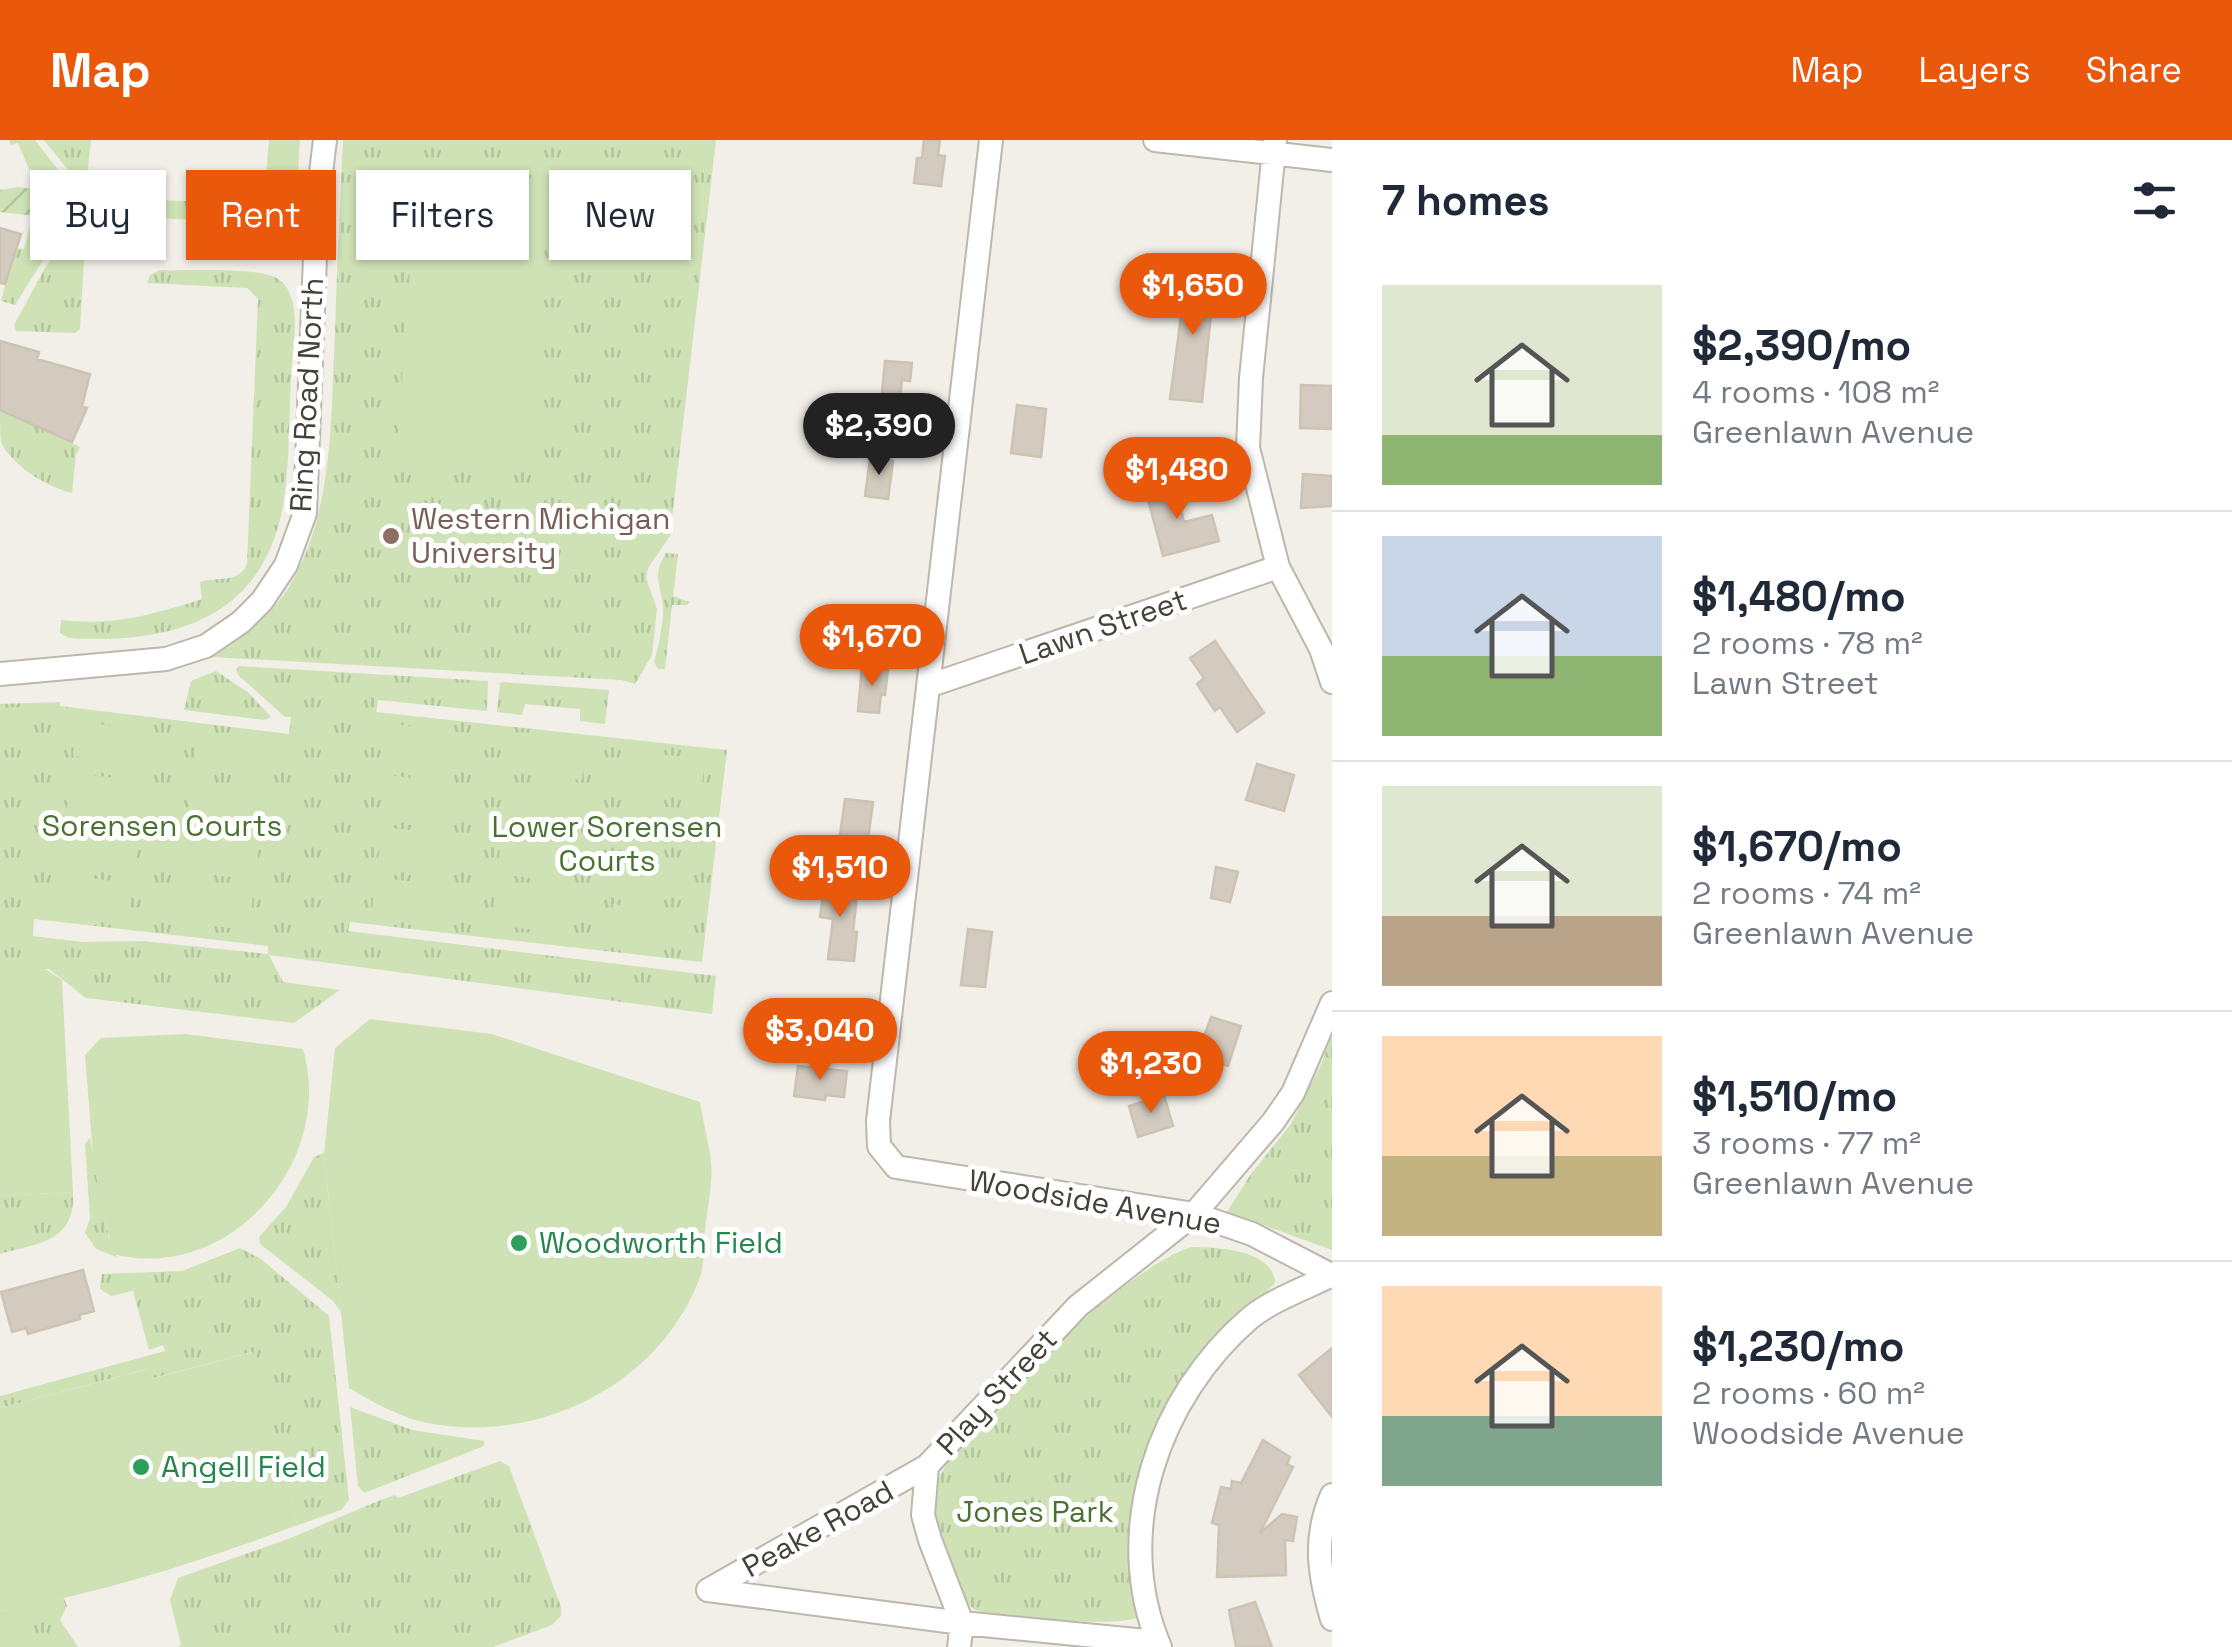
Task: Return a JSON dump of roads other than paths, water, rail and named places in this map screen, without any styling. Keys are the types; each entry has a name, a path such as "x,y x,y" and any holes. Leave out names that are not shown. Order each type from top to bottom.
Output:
{"street":[{"name":"Ring Road North","path":"0,674 166,660 206,646 241,622 286,565 304,513 315,236 324,140"},
{"path":"928,686 991,140"},
{"path":"1155,140 1274,146 1332,160"},
{"path":"1274,146 1248,448 1278,567 1327,653 1332,682"},
{"name":"Lawn Street","path":"928,686 1278,567"},
{"name":"Woodside Avenue","path":"928,686 878,1121 880,1146 886,1158 896,1167 1194,1214 1252,1234 1332,1275"},
{"name":"Play Street","path":"960,1635 924,1514 927,1466 1078,1306 1194,1214 1293,1093 1332,1002"},
{"path":"960,1635 1159,1644 1145,1606 1141,1560 1148,1477 1168,1424 1196,1378 1252,1316 1332,1275"},
{"name":"Peake Road","path":"927,1466 708,1590 960,1635"},
{"path":"1332,1495 1324,1513 1318,1557 1332,1619"}],"place":[{"name":"Western Michigan University","path":"391,536"},
{"name":"Woodworth Field","path":"519,1243"},
{"name":"Angell Field","path":"141,1467"}],"park label":[{"name":"Sorensen Courts","path":"162,826"},
{"name":"Lower Sorensen Courts","path":"607,844"},
{"name":"Jones Park","path":"1035,1512"}]}
